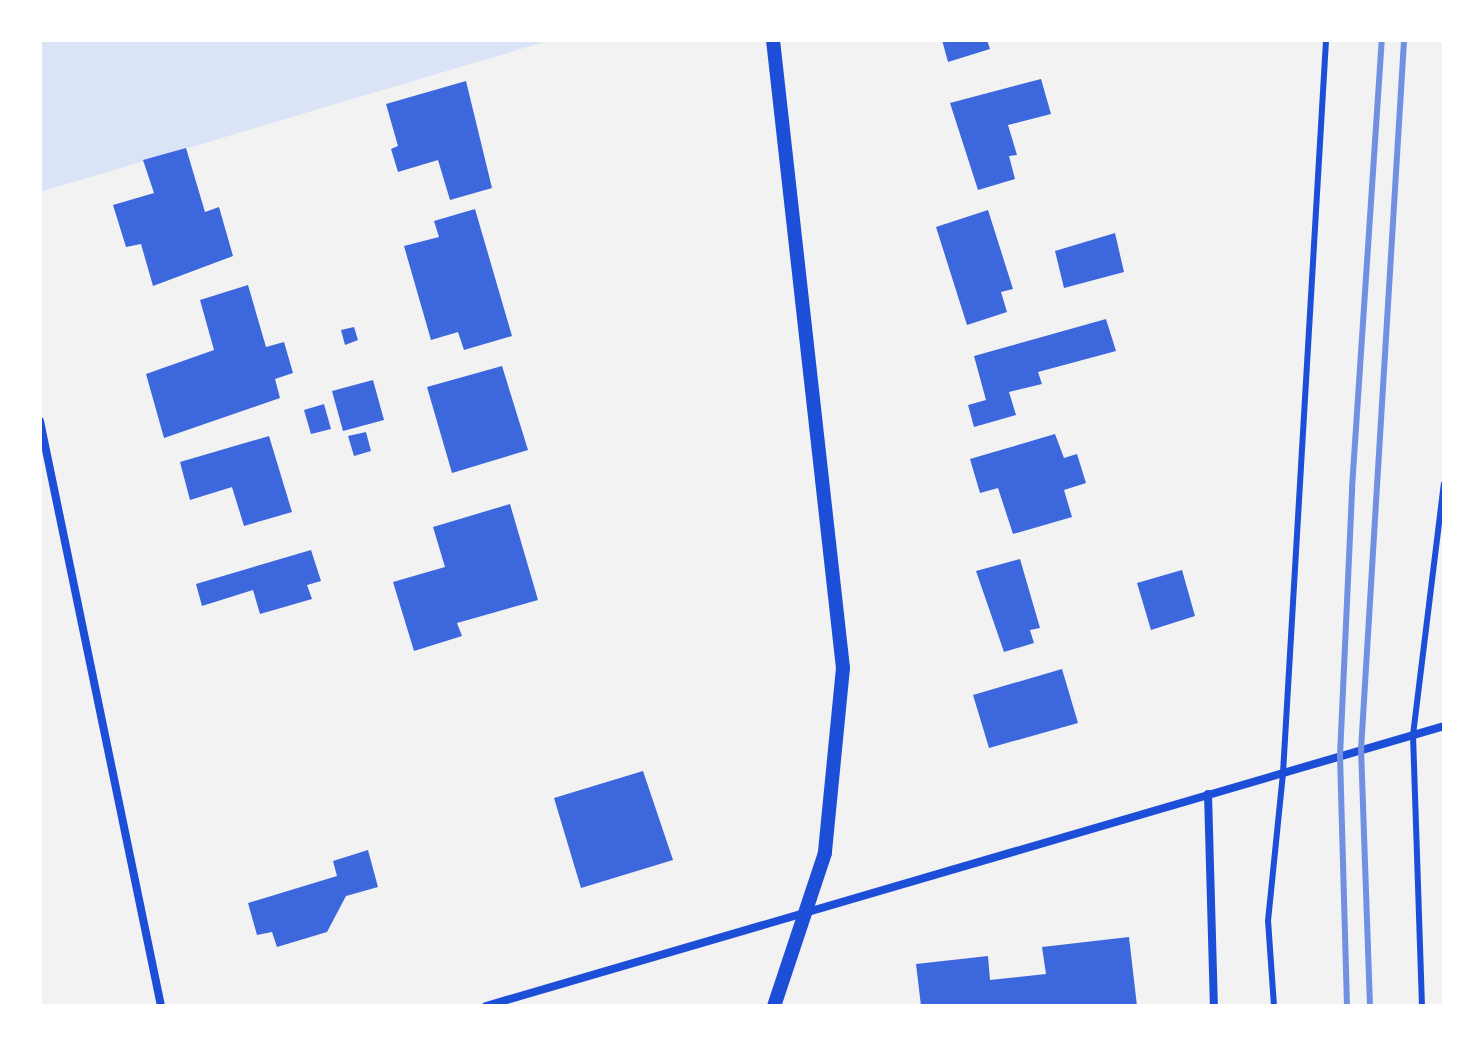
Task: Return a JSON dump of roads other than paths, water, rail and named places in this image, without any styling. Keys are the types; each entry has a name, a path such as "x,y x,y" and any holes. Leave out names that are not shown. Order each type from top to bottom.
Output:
{"street":[{"path":"773,40 843,668 825,853 774,1006"},
{"path":"40,421 161,1006"},
{"path":"486,1006 1444,726"},
{"path":"1208,794 1214,1006"}],"lane":[{"path":"1274,1006 1268,921 1283,773 1326,40"},
{"path":"1422,1006 1413,735 1444,484"}],"railway":[{"path":"1347,1006 1340,756 1352,488 1382,40"},
{"path":"1370,1006 1361,750 1404,40"}]}
